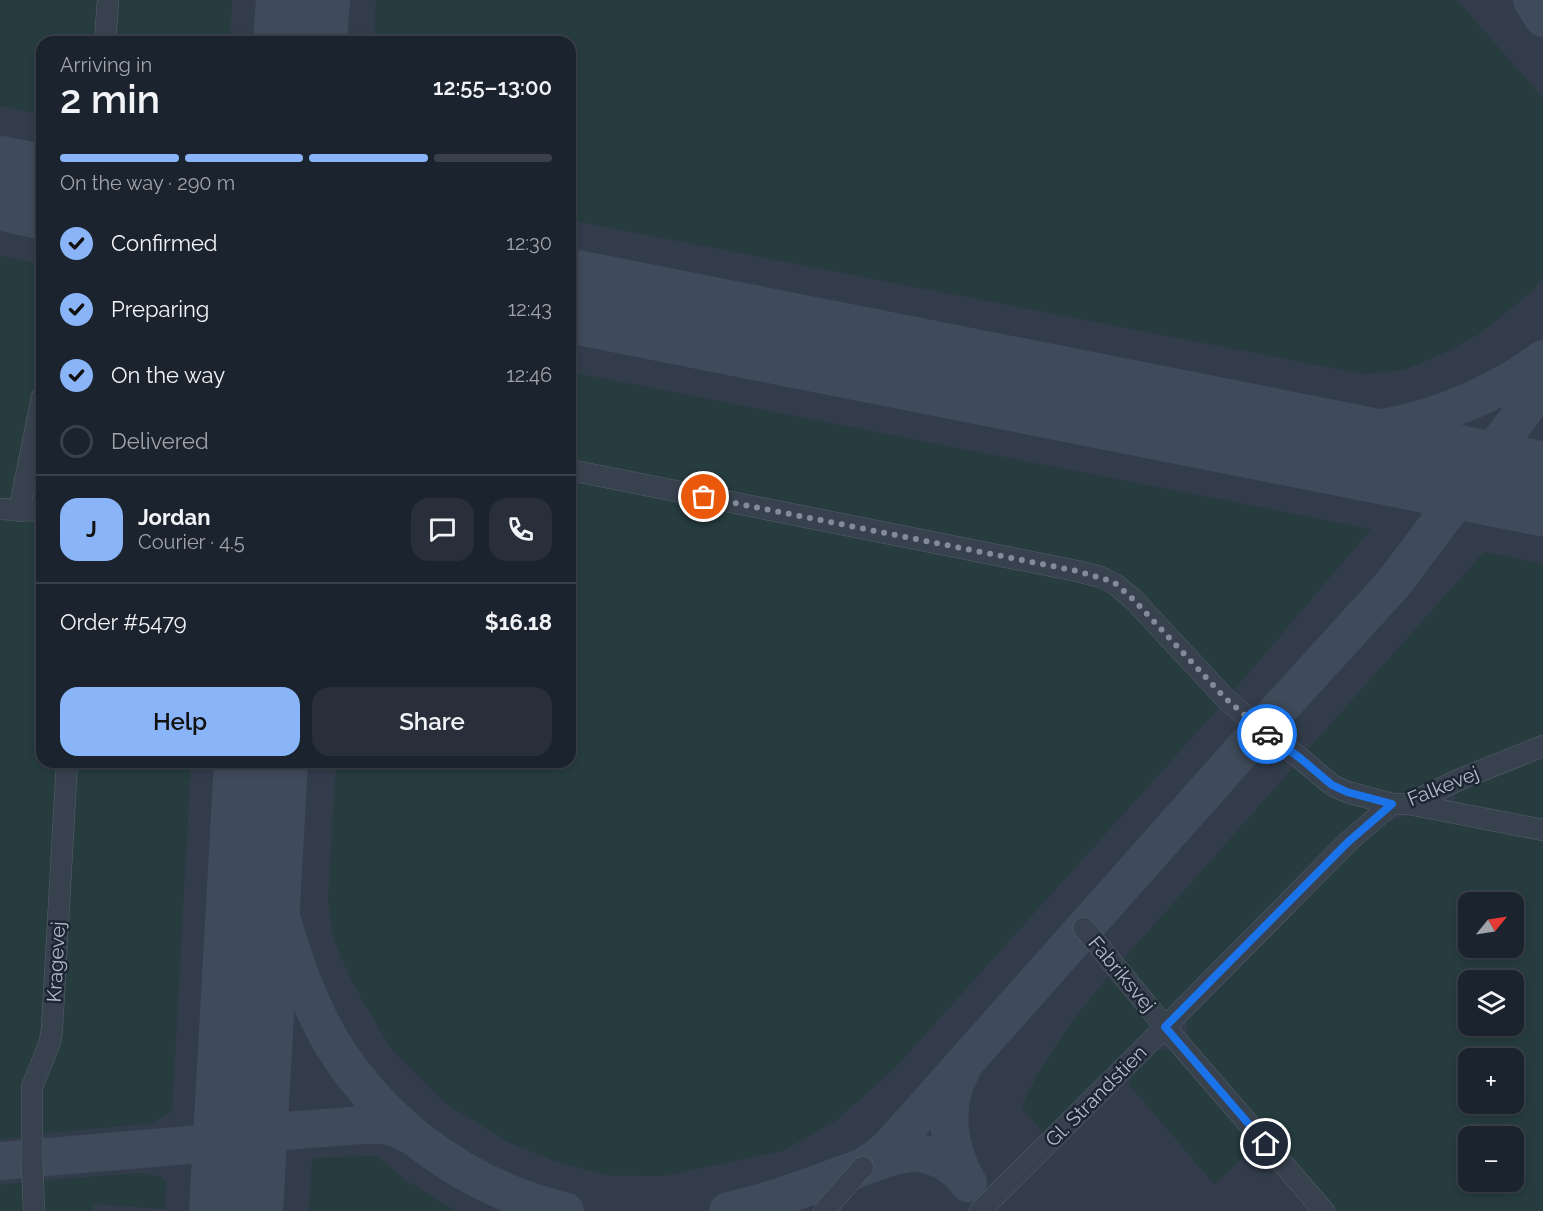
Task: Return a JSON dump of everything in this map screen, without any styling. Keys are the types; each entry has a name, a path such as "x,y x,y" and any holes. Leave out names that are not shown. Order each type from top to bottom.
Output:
{"lane":[{"path":"105,36 108,0"},
{"path":"36,418 10,510 36,512"},
{"name":"Falkevej","path":"576,471 1101,577 1116,584 1134,600 1226,699 1332,785 1347,792 1400,804 1543,746"},
{"name":"Kragevej","path":"34,1211 32,1087 50,1042 52,1029 67,768"},
{"path":"1400,804 1543,830"},
{"name":"Gl. Strandstien","path":"980,1211 1348,842 1400,804"},
{"name":"Fabriksvej","path":"1084,928 1165,1027 1324,1211"},
{"path":"824,1211 862,1167"}],"shaded area":[{"path":"0,0 1543,0 1543,1211 0,1211"}],"green space":[{"path":"0,0 103,0 101,36 36,36 36,113 0,106"},
{"path":"112,0 232,0 230,36 109,36"},
{"path":"376,0 1457,0 1543,98 1543,277 1534,289 1485,330 1451,350 1404,370 1364,374 576,221 576,36 374,36"},
{"path":"0,256 36,263 36,399 17,491 6,504 0,504"},
{"path":"576,373 1371,529 1229,696 1119,582 576,467"},
{"path":"576,476 1107,585 1224,702 894,1069 835,1121 782,1151 663,1176 604,1175 555,1161 508,1142 444,1102 390,1047 352,982 333,937 328,900 336,768 576,768"},
{"path":"0,513 36,516 36,768 63,768 50,983 27,1137 0,1139"},
{"path":"1484,552 1543,564 1543,738 1408,796 1390,798 1344,784 1303,755"},
{"path":"1543,752 1543,822 1454,804 1456,790"},
{"path":"1298,762 1379,806 1166,1015 1122,961"},
{"path":"70,768 191,768 172,1111 153,1123 36,1134"},
{"path":"1427,814 1543,837 1543,1211 1336,1211 1189,1046 1186,1015 1370,831 1397,818"},
{"path":"1111,973 1156,1023 1044,1135 1022,1106 1038,1074 1068,1027"},
{"path":"1156,1049 1181,1052 1259,1143 1214,1184 1129,1084 1133,1068"},
{"path":"377,1156 405,1180 456,1211 309,1211 312,1158"},
{"path":"141,1173 158,1176 166,1181 165,1209 93,1204 93,1211 36,1211 36,1181"},
{"path":"28,1182 29,1211 0,1211 0,1185"}],"taxiway":[{"path":"1532,0 1543,18"},
{"path":"1269,435 1332,435 1403,424 1452,408 1500,387 1543,359"},
{"path":"863,1167 890,1147 1261,729 1393,584 1543,385"},
{"path":"261,773 275,889 282,918 310,1000 339,1054 377,1102 422,1143 474,1177 534,1202 565,1211"},
{"path":"962,1069 952,1097 950,1126 955,1155 968,1183"},
{"path":"0,1161 189,1145 286,1131 362,1125 384,1125 412,1136"},
{"path":"728,1211 775,1198 881,1160 912,1153 935,1157 956,1169 967,1181"}],"runway":[{"path":"300,36 303,0"},
{"path":"0,183 36,191"},
{"path":"576,297 1543,489"},
{"path":"236,1211 261,768"}],"way so far":[{"path":"704,497 1101,577 1116,584 1134,600 1226,699 1267,734"}],"route":[{"path":"1266,1144 1165,1027 1348,842 1392,804 1347,792 1332,785 1267,734"}]}
